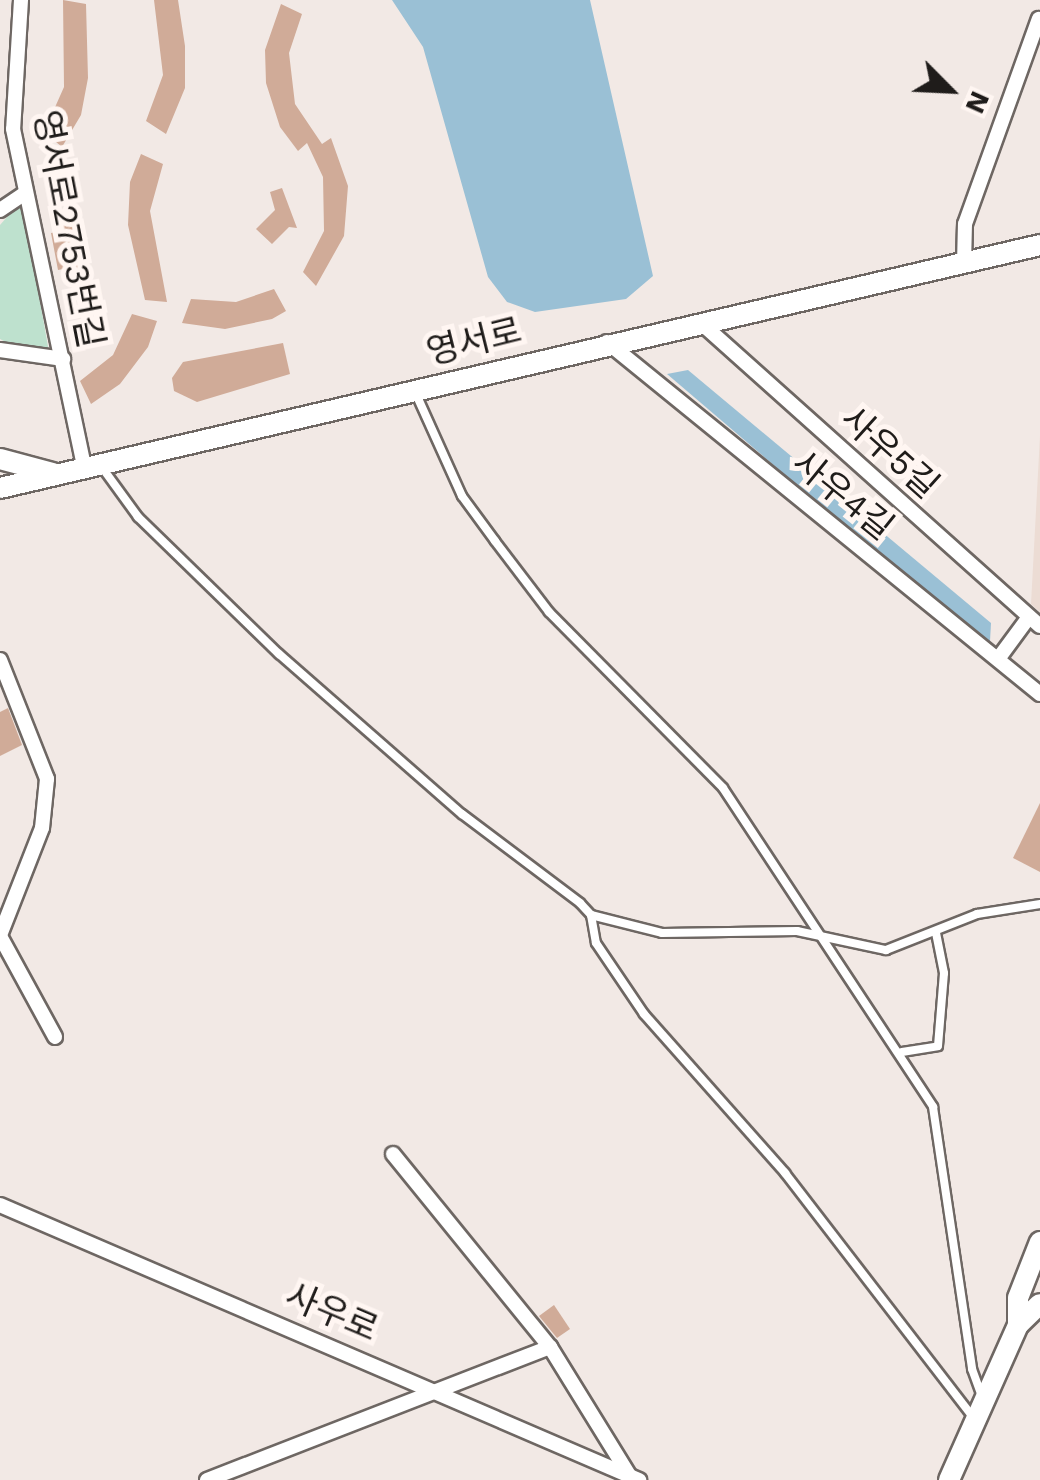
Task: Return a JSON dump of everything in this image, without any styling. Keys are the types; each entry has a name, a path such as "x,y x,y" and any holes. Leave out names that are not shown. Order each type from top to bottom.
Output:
{"street":[{"name":"영서로2753번길","path":"21,0 13,128 63,358 91,465"},
{"path":"964,264 965,224 1039,19"},
{"path":"0,67 16,64"},
{"path":"2,204 25,192"},
{"name":"영서로","path":"0,488 607,342 1040,244"},
{"name":"사우5길","path":"700,322 1035,622"},
{"name":"사우4길","path":"607,342 1040,694"},
{"path":"0,350 63,358"},
{"path":"0,459 55,474"},
{"path":"998,660 1035,622"},
{"path":"0,660 47,779 42,828 0,936 55,1038"},
{"path":"393,1154 550,1346 634,1478"},
{"name":"사우로","path":"0,1204 634,1478"},
{"path":"1018,1325 1018,1298 1040,1242"},
{"path":"949,1480 1018,1325 1040,1304"},
{"path":"208,1480 439,1394 550,1346"}],"lane":[{"path":"414,389 462,496 549,612 722,788 899,1050 933,1107 980,1410"},
{"path":"91,465 138,517 279,654 462,814 592,916 662,933 753,929 886,950 978,914 1040,904"},
{"path":"592,916 596,943 644,1014 784,1173 980,1410"},
{"path":"899,1050 908,1056 938,1046 944,974 936,933"}],"shaded area":[{"path":"1040,436 1040,612 1031,604"}],"green space":[{"path":"22,200 49,352 29,354 0,339 0,225"}],"water":[{"path":"392,0 590,0 653,276 626,299 535,312 507,302 488,277 423,47"},
{"path":"688,370 991,623 990,641 982,643 667,374"}],"building":[{"path":"63,0 86,4 88,78 81,115 62,147 44,132 64,87"},
{"path":"154,0 178,0 185,46 185,88 166,134 146,121 163,75"},
{"path":"281,4 302,14 289,53 295,104 322,144 331,138 348,186 344,236 316,286 303,272 324,231 323,177 307,143 298,151 280,127 266,83 265,50"},
{"path":"141,154 163,164 150,211 167,302 145,300 128,225 130,182"},
{"path":"282,188 297,228 289,227 272,244 256,229 275,210 270,192"},
{"path":"73,215 85,277 70,280 68,268 58,270 51,233 61,231 59,218"},
{"path":"274,289 286,311 272,319 225,329 182,323 191,299 236,302"},
{"path":"132,314 157,321 148,347 120,384 91,404 80,381 113,355"},
{"path":"283,343 290,374 197,402 174,391 172,378 183,362"},
{"path":"8,708 22,745 0,756 0,712"},
{"path":"1040,803 1040,872 1013,858"},
{"path":"554,1305 570,1329 557,1338 539,1316"}]}
